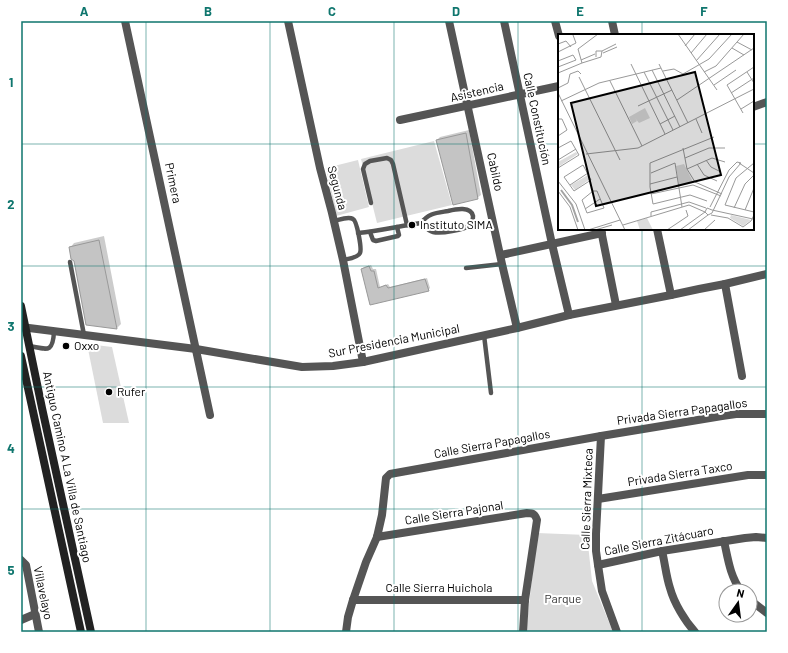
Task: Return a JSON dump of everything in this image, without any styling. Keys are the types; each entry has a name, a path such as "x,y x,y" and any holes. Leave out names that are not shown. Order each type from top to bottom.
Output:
{"street":[{"name":"Primera","path":"125,21 210,415"},
{"name":"Segunda","path":"288,21 320,168 343,260 363,362"},
{"name":"Cabildo","path":"450,21 517,328"},
{"name":"Calle Constitución","path":"504,21 552,244 569,315"},
{"path":"556,21 559,34"},
{"path":"612,21 615,34"},
{"name":"Asistencia","path":"400,120 558,86"},
{"path":"754,107 767,102"},
{"path":"657,230 671,295"},
{"path":"501,259 602,231 616,305"},
{"name":"Sur Presidencia Municipal","path":"23,327 196,349 302,367 333,366 363,362 569,315 725,284 767,274"},
{"path":"725,284 742,376"},
{"name":"Antiguo Camino A La Villa de Santiago","path":"21,306 23,327 29,346 91,632"},
{"path":"21,356 81,632"},
{"name":"Privada Sierra Papagallos","path":"601,436 736,414 767,414"},
{"name":"Calle Sierra Papagallos","path":"377,537 382,515 386,478 390,474 601,436"},
{"name":"Calle Sierra Mixteca","path":"601,436 596,534 598,565 602,591 617,632"},
{"name":"Privada Sierra Taxco","path":"598,499 748,475 767,475"},
{"name":"Calle Sierra Pajonal","path":"377,537 527,513 534,514 537,520 525,600"},
{"path":"346,632 348,617 353,600 366,562 377,537"},
{"name":"Calle Sierra Zitácuaro","path":"598,565 662,551 724,541 756,537 767,538"},
{"path":"724,541 730,570 736,583"},
{"path":"662,551 670,589 688,625 695,632"},
{"name":"Villavelayo","path":"21,560 26,565 39,632"},
{"name":"Calle Sierra Huichola","path":"353,600 525,600"},
{"path":"523,632 525,600"},
{"path":"758,606 767,613"},
{"path":"21,620 35,614"}],"lane":[{"path":"371,203 363,169 365,164 387,158 391,160 393,164 407,225"},
{"path":"358,233 421,223 431,214 456,209 464,209 469,211 473,218 470,225 438,233 432,232 421,223"},
{"path":"334,221 347,218 352,219 355,221 358,233 361,249 360,254 358,256 343,260"},
{"path":"370,232 374,240 396,237 399,235 397,227"},
{"path":"466,268 501,259"},
{"path":"70,262 84,335"},
{"path":"29,346 44,349 50,348 53,343 54,331"},
{"path":"484,335 491,393"}],"green space":[{"path":"434,141 452,205 377,223 361,159"},
{"path":"358,160 369,207 336,216 326,168"},
{"name":"Rufer","path":"87,344 112,347 129,423 103,423"},
{"name":"Parque","path":"537,533 587,535 592,581 613,632 526,632"}],"building":[{"path":"466,133 478,199 453,205 436,140"},
{"path":"99,240 117,329 86,325 74,261 71,259 69,247"},
{"path":"369,266 371,271 374,271 378,288 386,285 388,288 425,279 429,291 370,305 361,269"}],"place":[{"name":"Instituto SIMA","path":"412,225"},
{"name":"Oxxo","path":"66,346"},
{"name":"Rufer","path":"109,392"}]}
